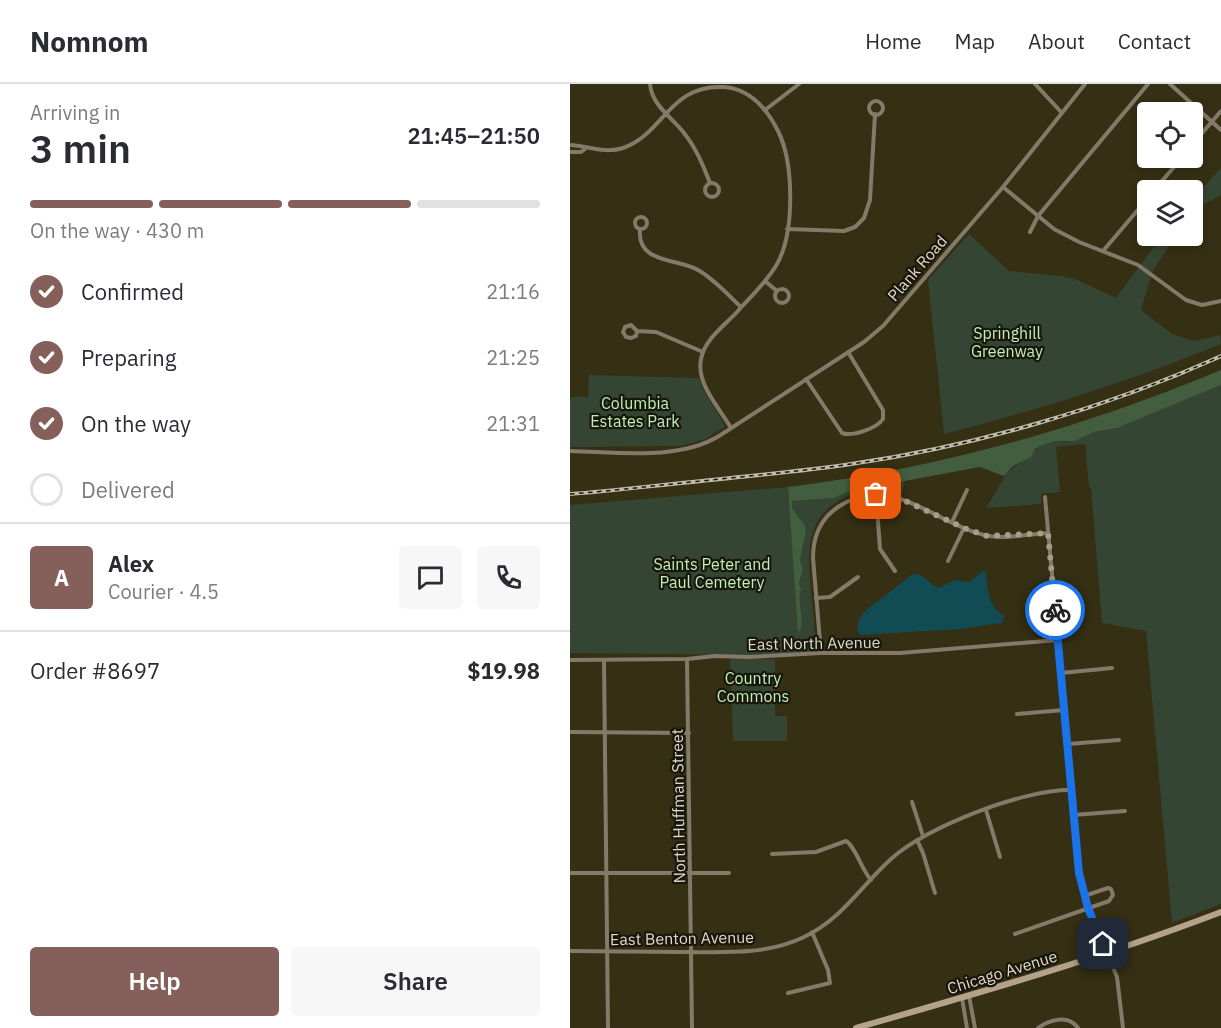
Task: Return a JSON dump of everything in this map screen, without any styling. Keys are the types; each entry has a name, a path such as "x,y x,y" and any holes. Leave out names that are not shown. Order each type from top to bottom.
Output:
{"main road":[{"name":"Chicago Avenue","path":"856,1028 1107,953 1221,912"}],"street":[{"path":"650,84 654,99 679,126 694,147 710,183"},
{"path":"765,110 799,84"},
{"path":"1035,84 1062,113"},
{"name":"Plank Road","path":"570,451 682,451 705,443 872,337 1003,187 1085,84"},
{"path":"1030,232 1038,216 1148,84"},
{"path":"1170,84 1221,130"},
{"path":"570,145 585,149 614,150 628,146 690,92 725,85 747,94 765,110 780,136 788,163 790,183 787,229 780,257 765,281 712,338 704,352 700,366 702,380 731,428"},
{"path":"1203,132 1221,111"},
{"path":"787,229 844,231 855,227 864,218 870,200 875,114"},
{"path":"570,152 581,152 585,149"},
{"path":"1163,180 1173,168"},
{"path":"1003,187 1062,234 1138,265 1190,302 1202,305 1221,301"},
{"path":"1102,251 1137,211"},
{"path":"640,230 640,242 649,253 657,258 695,268 741,307"},
{"path":"765,281 777,291"},
{"path":"637,331 656,332 704,352"},
{"path":"806,379 842,433 849,435 881,422 884,418 883,410 848,352"},
{"path":"952,522 967,490"},
{"path":"876,494 880,549 895,570"},
{"path":"820,653 814,539 821,524 831,512 843,504 860,496 891,495 987,536 1048,533"},
{"path":"1045,497 1076,857 1088,908 1119,985 1123,1028"},
{"path":"948,561 964,528"},
{"path":"816,598 830,597 858,577"},
{"name":"East North Avenue","path":"570,660 900,653 1058,640"},
{"name":"North Huffman Street","path":"687,659 693,1028"},
{"path":"604,660 608,1028"},
{"path":"1061,673 1112,668"},
{"path":"1017,714 1064,710"},
{"path":"570,732 689,733"},
{"path":"1068,744 1119,740"},
{"name":"East Benton Avenue","path":"570,951 757,951 780,946 812,932 840,913 892,858 923,836 986,810 1037,793 1071,790"},
{"path":"912,802 923,836"},
{"path":"986,810 1000,857"},
{"path":"1073,815 1125,811"},
{"path":"917,840 935,893"},
{"path":"772,854 816,852 846,842 852,846 862,867 871,879"},
{"path":"570,873 729,873"},
{"path":"1016,934 1109,900 1112,892 1108,888 1084,896"},
{"path":"788,993 830,983 828,970 812,932"},
{"path":"965,997 968,1028"},
{"path":"965,997 975,1028"},
{"path":"1038,1028 1064,1019 1078,1028"}],"green space":[{"path":"1221,168 1221,195 1203,205 1203,188"},
{"name":"Springhill Greenway","path":"969,234 1009,271 1075,279 1116,298 1155,246 1169,246 1153,270 1141,310 1172,334 1194,341 1220,335 1221,344 1084,394 944,434 928,280"},
{"path":"1221,370 1221,385 1117,428 1094,432 1075,441 1055,441 1040,446 1035,449 1031,457 1013,466 1004,476 980,467 905,481 891,487 858,488 834,498 792,501 792,508 806,530 800,560 803,570 799,583 802,624 798,633 788,487 900,469 1008,444 1115,410"},
{"name":"Columbia Estates Park","path":"589,375 699,378 724,427 705,439 682,446 570,447 570,397 588,397"},
{"path":"1221,385 1221,904 1172,923 1146,631 1102,623 1091,488 1089,488 1085,444 1056,447 1060,492 1041,494 1041,504 986,508 1007,473 1040,446 1055,441 1066,442 1094,432 1117,428"},
{"name":"Saints Peter and Paul Cemetery","path":"905,481 902,494 872,491 843,498 821,516 815,527 811,539 809,564 816,652 751,655 570,653 570,505 788,487 799,632 801,589 799,583 803,570 800,560 805,535 801,519 792,508 792,501 834,498 858,488 899,484"},
{"name":"Country Commons","path":"730,659 775,659 775,716 787,716 787,741 733,741"}],"water":[{"path":"983,571 986,572 991,602 1004,616 1002,623 959,629 860,635 857,631 859,619 865,611 913,574 921,575 939,588 954,580 969,582"}],"railway":[{"path":"570,494 851,464 945,447 992,436 1086,408 1177,375 1221,356"}],"way so far":[{"path":"876,494 891,495 987,536 1048,533 1055,610"}],"route":[{"path":"1055,610 1076,857 1084,896 1103,944"}]}
